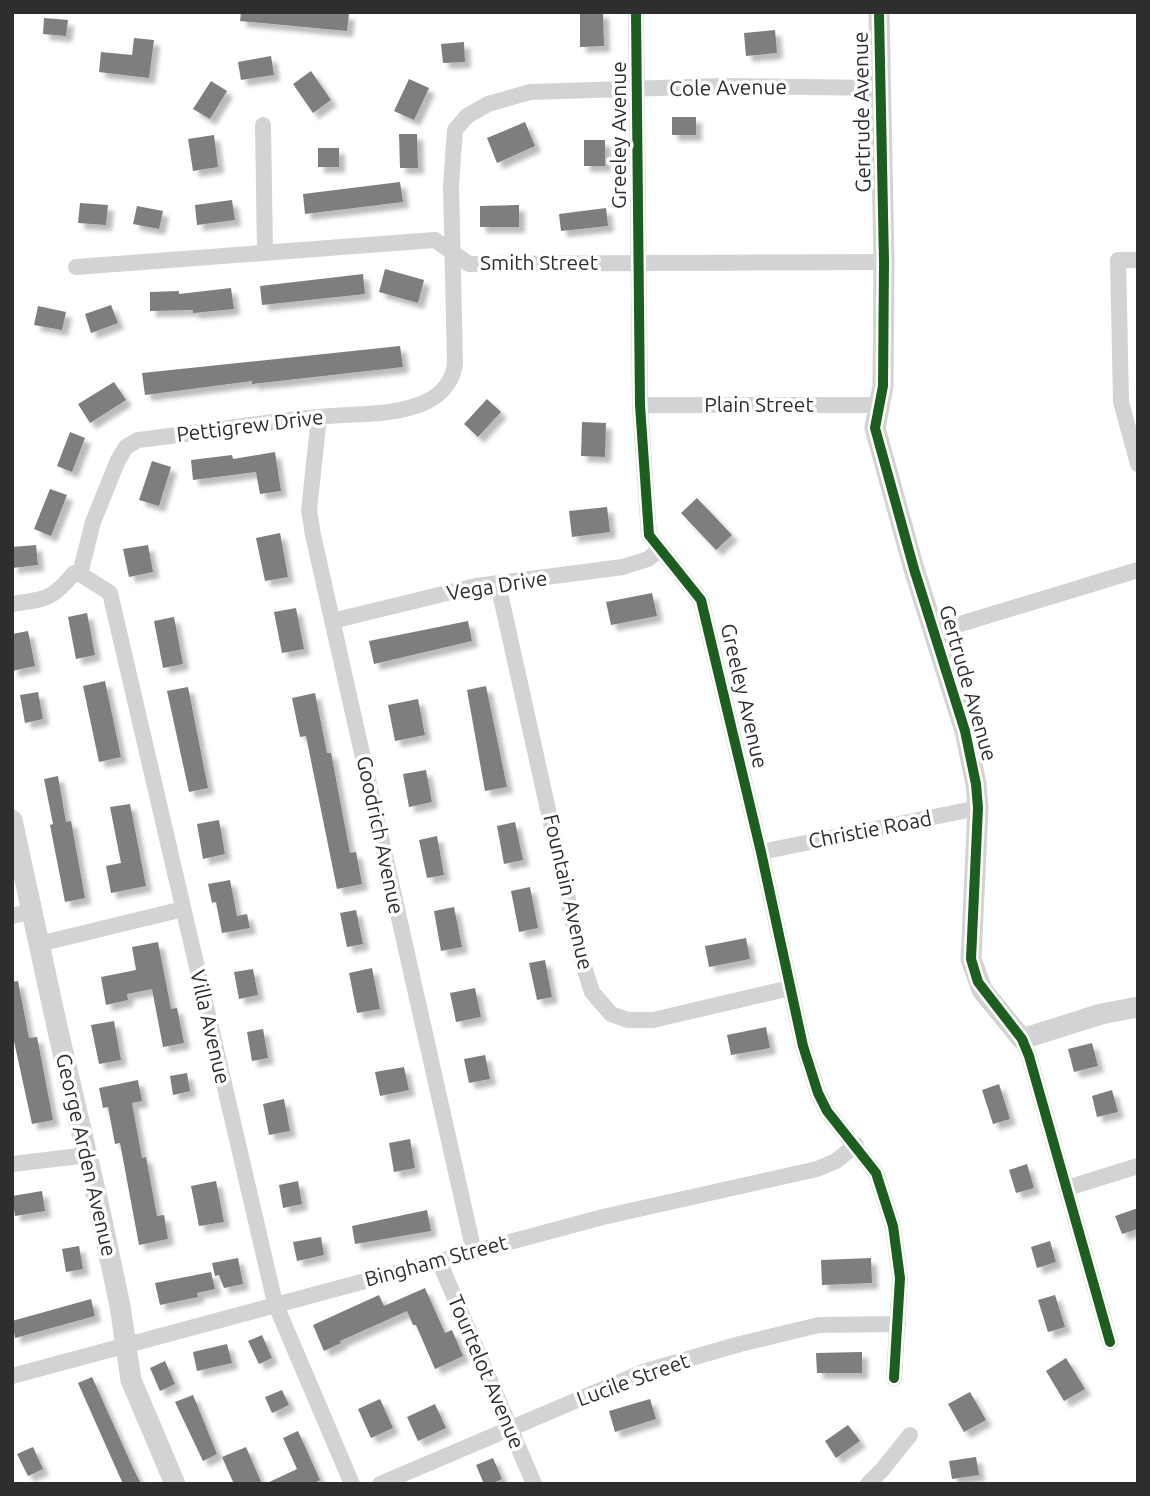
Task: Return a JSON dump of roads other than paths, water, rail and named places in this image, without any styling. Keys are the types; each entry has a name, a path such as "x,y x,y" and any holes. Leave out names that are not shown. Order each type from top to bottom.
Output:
{"street":[{"name":"Greeley Avenue","path":"636,12 640,405 649,535 701,600 761,852 803,1046 818,1093 827,1111 876,1173 892,1226 900,1278 894,1378"},
{"name":"Gertrude Avenue","path":"879,12 884,262 883,386 875,428 971,755 978,808 971,959 982,989 1021,1039 1029,1056 1110,1342"},
{"name":"Cole Avenue","path":"452,251 455,130 467,116 488,104 530,92 722,86 881,88"},
{"path":"262,125 265,252"},
{"name":"Smith Street","path":"76,267 435,240 469,264 884,262"},
{"name":"Pettigrew Drive","path":"80,574 93,522 118,460 126,447 138,440 319,417 399,411 430,400 444,389 453,377 455,364 452,251"},
{"path":"1138,260 1118,260 1121,402 1138,464"},
{"name":"Plain Street","path":"640,405 878,405"},
{"name":"Goodrich Avenue","path":"319,417 309,510 474,1252"},
{"name":"Vega Drive","path":"332,621 476,586 623,567 648,559 659,550"},
{"path":"934,632 1138,570"},
{"path":"12,604 36,601 57,593 74,573 80,574"},
{"name":"Villa Avenue","path":"80,574 110,593 275,1303 352,1484"},
{"name":"Fountain Avenue","path":"498,584 580,954 592,992 611,1014 628,1020 653,1020 790,988"},
{"name":"Christie Road","path":"761,852 978,808"},
{"name":"George Arden Avenue","path":"12,820 22,913 39,944 88,1155 131,1380 176,1484"},
{"path":"39,944 183,909"},
{"path":"1021,1039 1101,1014 1138,1007"},
{"name":"Bingham Street","path":"12,1376 275,1303 603,1217 817,1169 836,1161 856,1145"},
{"path":"12,1164 88,1155"},
{"path":"1067,1188 1138,1166"},
{"name":"Tourtelot Avenue","path":"439,1261 534,1484"},
{"name":"Lucile Street","path":"380,1484 643,1372 819,1325 898,1324"},
{"path":"867,1484 910,1435"}]}
